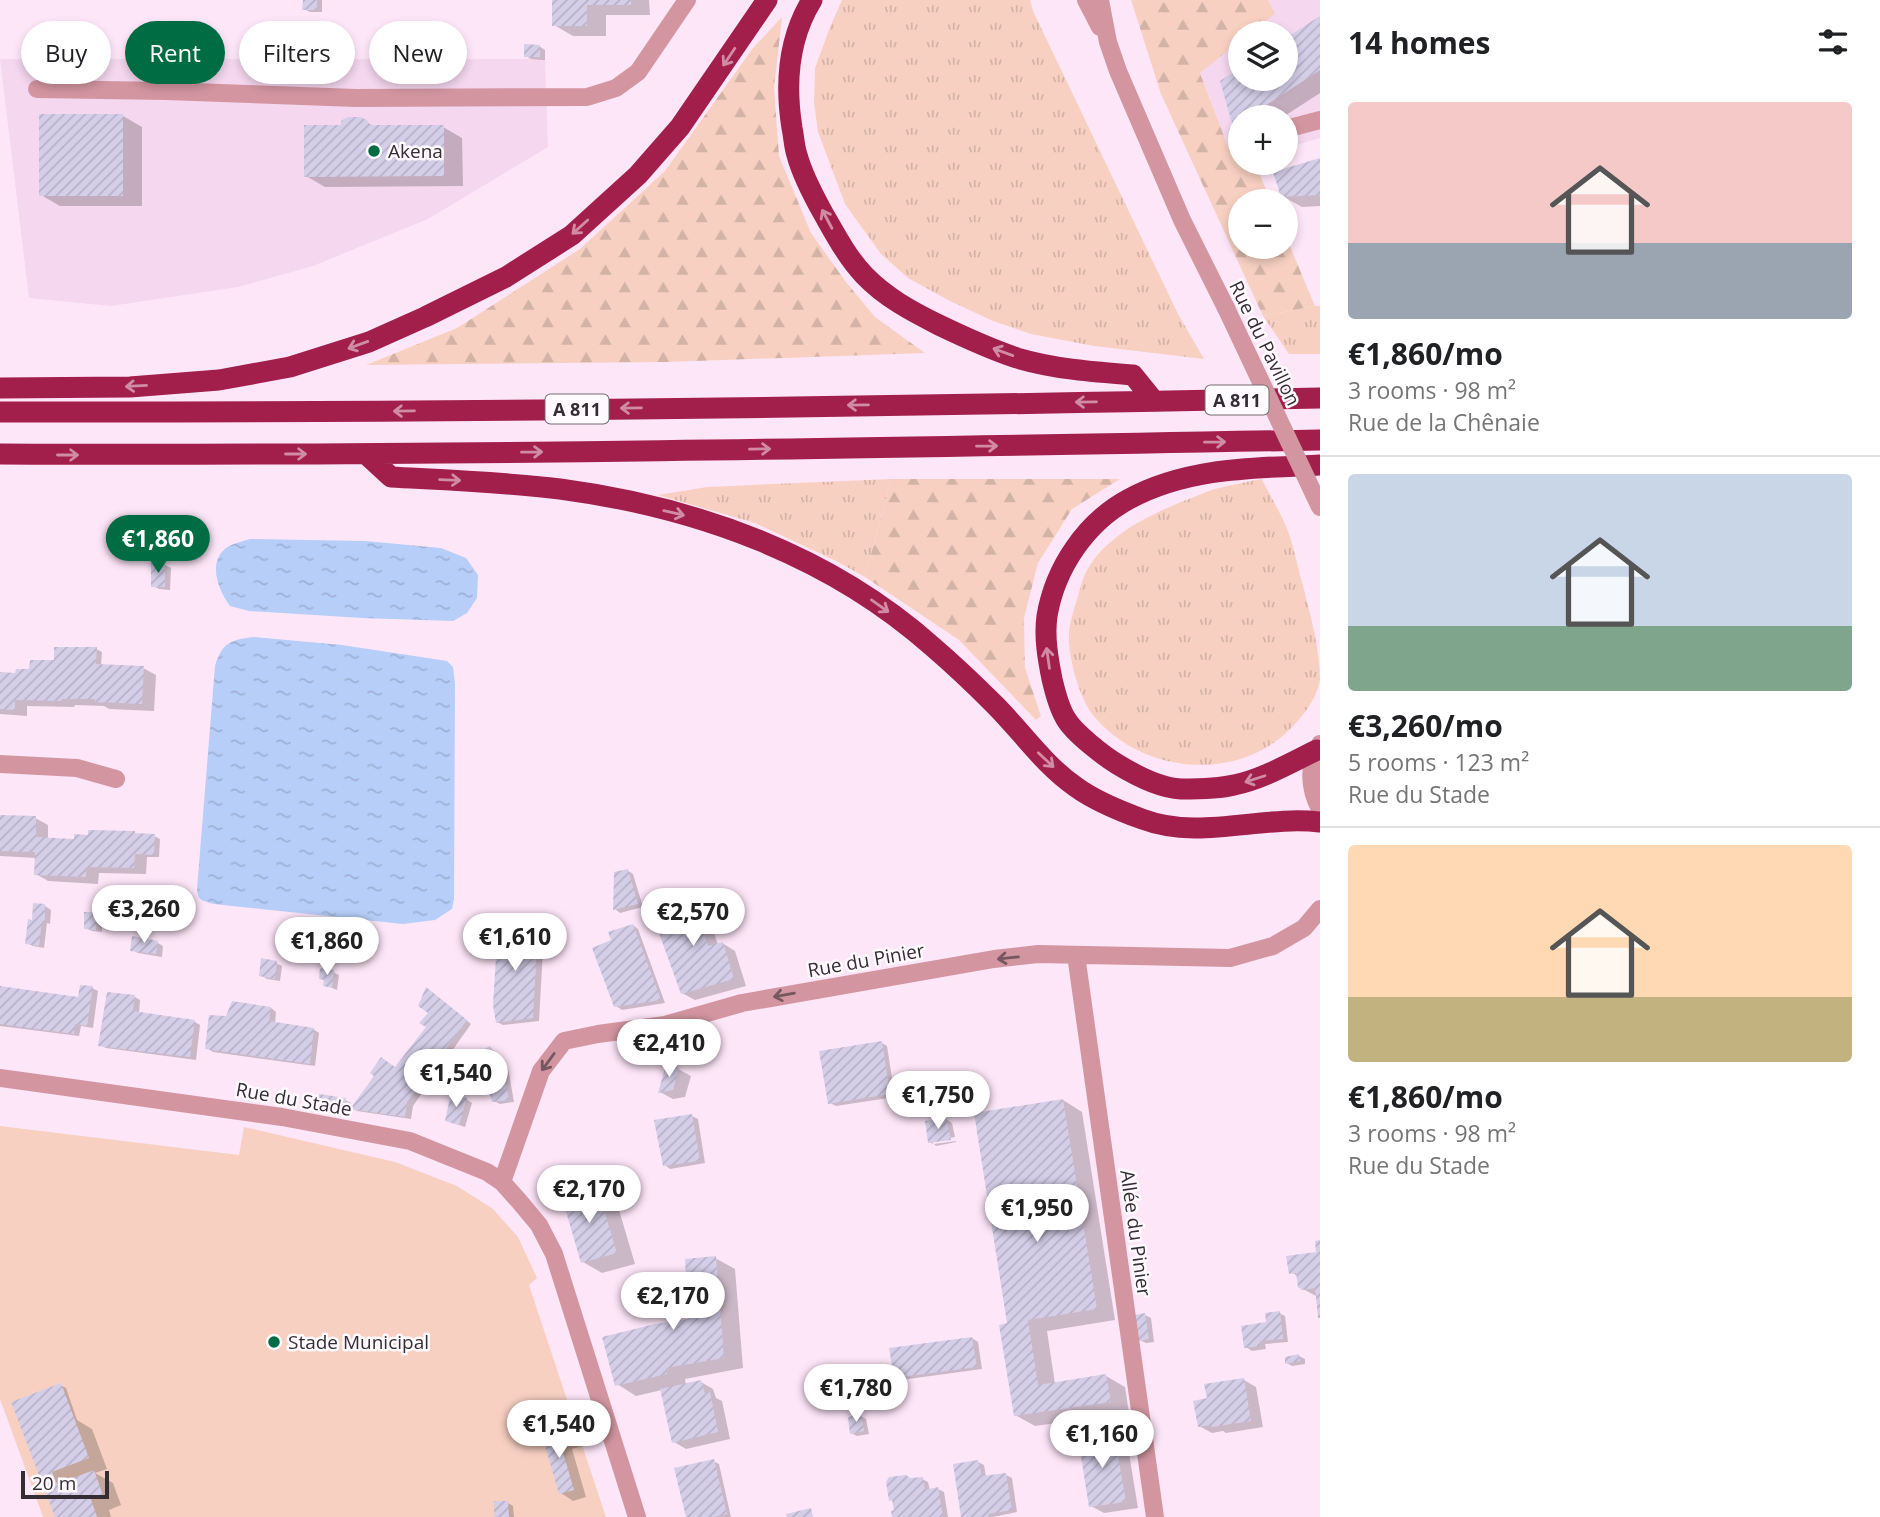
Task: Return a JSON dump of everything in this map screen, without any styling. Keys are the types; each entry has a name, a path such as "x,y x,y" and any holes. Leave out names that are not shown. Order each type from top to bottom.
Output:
{"highway":[{"path":"0,388 156,385 219,380 290,367 369,342 506,277 572,235 638,175 680,127 767,0"},
{"path":"812,0 795,37 790,59 788,102 797,155 838,240 863,274 885,294 912,312 971,341 1018,358 1053,366 1133,375 1154,401"},
{"name":"A 811","path":"0,412 299,412 1320,398"},
{"name":"A 811","path":"0,454 366,454 1320,440"},
{"path":"366,454 391,477 561,489 688,516 782,549 855,588 932,645 995,705 1041,756 1076,787 1146,821 1191,830 1282,820 1320,822"},
{"path":"1318,747 1266,775 1233,786 1178,789 1129,771 1101,754 1066,721 1055,692 1047,655 1047,617 1056,584 1073,549 1098,519 1128,499 1158,485 1196,475 1234,469 1320,465"}],"street":[{"path":"37,89 356,98 587,97 616,88 638,72 687,0"},
{"name":"Rue du Pavillon","path":"1086,0 1108,42 1171,195 1320,507"},
{"name":"Rue du Pavillon","path":"1100,0 1108,42"},
{"path":"1298,126 1320,120"},
{"path":"1318,747 1313,760 1311,779 1320,809"},
{"path":"0,764 77,768 117,779"},
{"name":"Rue du Pinier","path":"502,1182 541,1071 564,1041 665,1025 742,1003 1038,954 1230,958 1273,946 1304,928 1320,909"},
{"name":"Allée du Pinier","path":"1076,955 1155,1517"},
{"name":"Rue du Stade","path":"0,1078 282,1116 410,1141 487,1172 502,1182 539,1225 554,1254 637,1517"}],"shaded area":[{"path":"1268,0 1320,0 1320,138 1298,144 1298,105 1228,105 1228,146 1200,72 1228,50 1228,91 1298,91 1298,21 1265,21 1274,14"},
{"path":"0,59 21,59 21,84 111,84 111,59 125,59 125,84 225,84 225,59 239,59 239,84 355,84 355,59 369,59 369,84 467,84 467,59 545,59 548,147 428,219 313,266 238,287 111,306 29,298"}],"green space":[{"path":"842,0 1030,0 1178,314 1204,359 1094,346 1031,334 993,321 950,301 908,278 881,254 845,204 818,132 814,103 815,68"},
{"path":"1131,0 1268,0 1275,14 1266,21 1228,21 1228,50 1200,73 1228,146 1228,175 1260,175 1266,189 1228,189 1228,240 1161,94"},
{"path":"782,17 774,88 779,156 811,233 875,317 925,353 667,362 366,365 457,328 580,249 665,171 753,48"},
{"path":"1237,259 1295,259 1315,306 1263,316"},
{"path":"1320,306 1320,354 1289,354 1263,316"},
{"path":"891,479 865,577 755,523 658,495 707,487"},
{"path":"891,479 1120,479 1072,509 1038,563 1024,618 1025,668 1041,716 1036,720 959,640 865,577"},
{"path":"1262,479 1288,531 1311,618 1320,668 1320,680 1315,695 1302,716 1286,733 1264,749 1239,759 1213,764 1186,764 1160,759 1135,749 1112,734 1093,715 1075,676 1070,654 1069,630 1085,574 1104,549 1143,520 1211,490"},
{"name":"Stade Municipal","path":"0,1126 239,1155 244,1127 395,1162 457,1186 493,1209 518,1237 537,1278 529,1285 606,1517 43,1517 0,1399"}],"water":[{"path":"250,539 365,541 441,548 466,558 478,575 477,598 467,613 453,621 249,611 230,606 218,584 216,567 222,552 229,546"},
{"path":"253,637 342,645 447,661 453,667 452,909 435,920 403,924 214,904 200,898 197,889 215,666 228,644"}],"building":[{"path":"303,0 317,0 317,10 302,10"},
{"path":"552,0 631,0 631,5 587,5 587,26 552,26"},
{"path":"1320,16 1320,70 1298,84 1298,30"},
{"path":"524,44 540,45 540,57 524,57"},
{"path":"1228,76 1228,91 1288,91 1266,105 1228,105 1228,109 1220,81"},
{"path":"39,114 123,114 123,196 39,196"},
{"name":"Akena","path":"348,117 361,117 368,121 369,125 444,125 444,176 304,177 304,125 341,125 341,121"},
{"path":"1320,158 1320,195 1298,196 1298,189 1278,189 1274,175 1298,175 1298,165"},
{"path":"151,563 165,563 165,587 151,587"},
{"path":"54,647 97,647 96,664 144,666 142,704 95,702 95,699 15,700 15,710 0,709 0,672 15,673 16,669 29,669 30,660 54,660"},
{"path":"0,815 36,816 36,837 74,839 74,834 88,835 88,830 155,834 154,855 135,854 134,868 86,867 86,877 34,875 35,852 0,851"},
{"path":"628,869 638,904 613,910 614,872"},
{"path":"691,892 708,946 723,942 734,979 681,994 659,933 673,927 663,899"},
{"path":"33,903 45,904 45,922 42,921 39,946 25,944 28,919 32,920"},
{"path":"84,912 97,912 96,930 84,929"},
{"path":"633,924 661,1000 614,1007 592,948 611,940 608,932"},
{"path":"498,925 538,928 533,1018 496,1023 493,1005"},
{"path":"132,936 158,941 156,954 130,951"},
{"path":"261,958 277,961 275,979 259,976"},
{"path":"320,968 334,970 332,988 323,986 324,980 319,979"},
{"path":"80,985 93,986 87,1026 75,1024 74,1034 0,1024 0,986 78,997"},
{"path":"426,987 467,1020 407,1102 405,1117 350,1109 374,1076 370,1073 381,1057 395,1067 426,1027 419,1023 428,1013 418,1006"},
{"path":"107,992 135,995 133,1011 195,1020 190,1057 98,1046"},
{"path":"232,1001 271,1007 269,1021 314,1028 310,1064 205,1049 209,1015 226,1016"},
{"path":"882,1041 890,1094 828,1104 819,1051"},
{"path":"490,1046 502,1063 509,1100 492,1102 484,1074 470,1057"},
{"path":"666,1064 679,1068 673,1090 658,1093"},
{"path":"451,1093 467,1098 459,1125 445,1121"},
{"path":"319,1094 346,1098 345,1108 317,1105"},
{"path":"1063,1099 1097,1309 1028,1320 1038,1385 1106,1374 1111,1402 1014,1416 999,1325 1007,1323 974,1113"},
{"path":"692,1114 700,1161 663,1166 654,1120"},
{"path":"946,1118 951,1140 928,1143 925,1121"},
{"path":"597,1187 617,1253 581,1263 562,1198"},
{"path":"1320,1240 1318,1318 1315,1288 1302,1290 1298,1287 1296,1273 1289,1274 1286,1256 1316,1252 1315,1241"},
{"path":"716,1256 724,1358 666,1368 667,1374 615,1386 602,1337 688,1319 685,1259"},
{"path":"1280,1311 1283,1339 1260,1341 1261,1346 1244,1348 1241,1326 1266,1322 1265,1313"},
{"path":"1145,1313 1149,1339 1139,1341 1135,1315"},
{"path":"972,1337 977,1367 894,1378 889,1348"},
{"path":"1299,1354 1300,1361 1285,1364 1285,1357"},
{"path":"1244,1378 1251,1421 1198,1427 1193,1401 1207,1398 1204,1384"},
{"path":"701,1380 705,1394 710,1392 718,1432 672,1443 660,1389"},
{"path":"61,1383 89,1458 52,1472 57,1484 94,1470 103,1495 91,1499 97,1517 55,1517 11,1402"},
{"path":"861,1414 864,1431 850,1434 848,1417"},
{"path":"567,1428 571,1439 560,1442 574,1490 559,1494 542,1436"},
{"path":"1114,1432 1126,1502 1089,1507 1078,1438"},
{"path":"714,1459 727,1514 686,1517 674,1468"},
{"path":"978,1460 982,1476 1006,1473 1012,1510 988,1514 989,1517 961,1517 953,1464"},
{"path":"906,1475 910,1478 923,1477 925,1490 938,1487 943,1517 892,1517 891,1511 894,1510 892,1500 889,1501 886,1482 889,1477"},
{"path":"494,1501 508,1501 509,1517 494,1517"},
{"path":"811,1508 813,1517 787,1517 786,1514"}],"place":[{"name":"Akena","path":"374,151"},
{"name":"Stade Municipal","path":"274,1342"}]}
